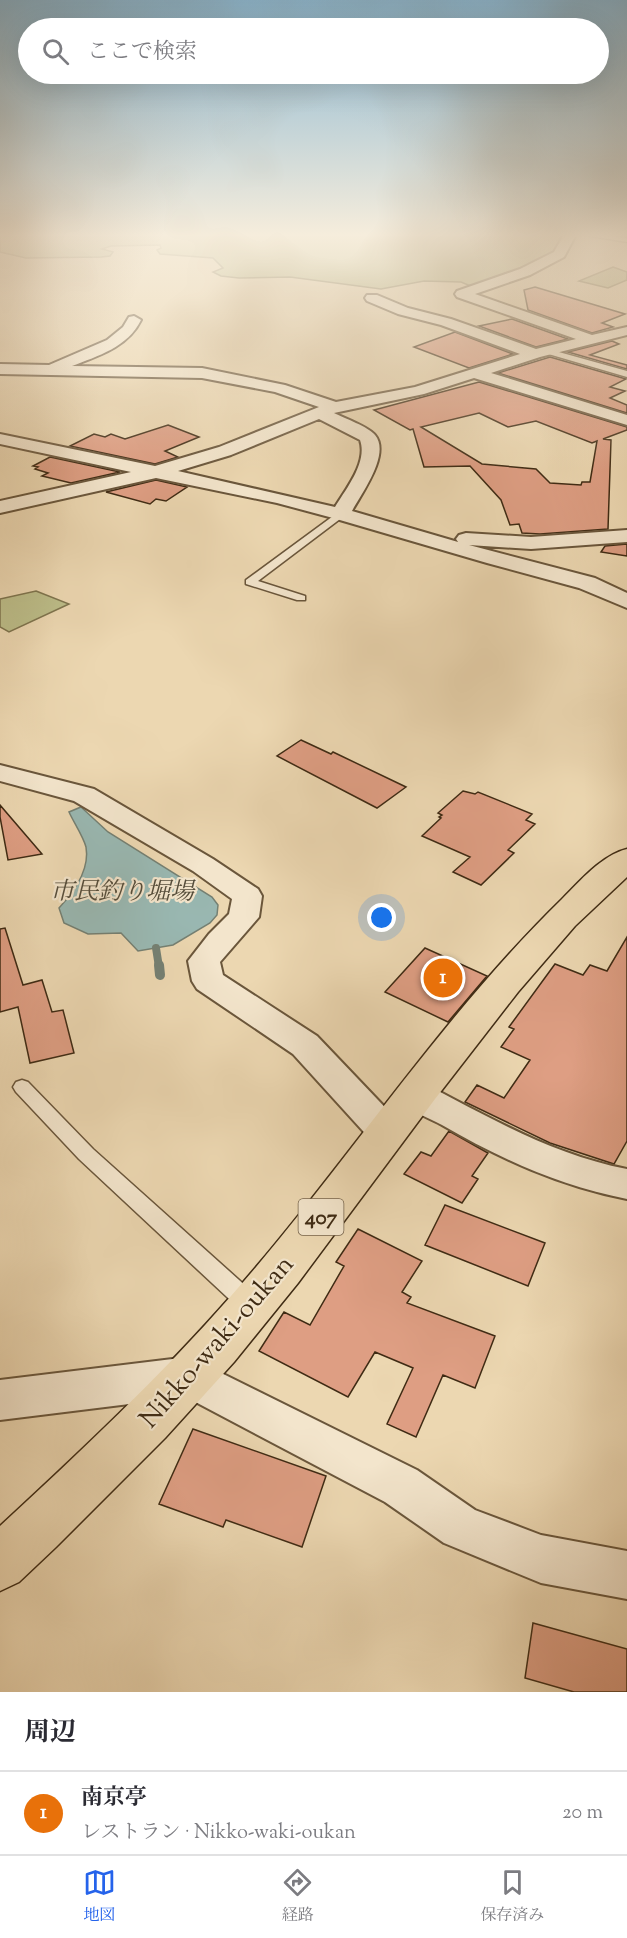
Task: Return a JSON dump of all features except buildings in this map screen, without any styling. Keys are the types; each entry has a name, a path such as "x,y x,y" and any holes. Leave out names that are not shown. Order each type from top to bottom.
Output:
{"highway":[{"name":"Nikko-waki-oukan","path":"0,1563 102,1466 189,1377 252,1306 385,1131 519,964 601,881 627,859"}],"street":[{"path":"407,312 446,322 541,353"},
{"path":"513,312 589,339"},
{"path":"45,370 105,347 133,327 134,320"},
{"path":"0,507 152,473 225,451 329,410 418,391 589,339 623,334"},
{"path":"0,369 202,373 269,386 329,410 369,437 373,444 372,454 363,475 340,514"},
{"path":"477,374 627,420"},
{"path":"0,439 152,473 279,498 587,583 626,598"},
{"path":"396,531 474,540 531,543 627,536"},
{"path":"0,773 84,795 203,865 247,896 244,917 204,961 208,981 305,1045 385,1131"},
{"path":"415,1094 518,1150 584,1177 627,1184"},
{"path":"0,1400 189,1377 401,1486 459,1527 541,1559 627,1575"}],"lane":[{"path":"541,353 627,374"},
{"path":"301,598 250,582 340,514"},
{"path":"21,1087 86,1154 252,1306"}],"green space":[{"path":"36,591 69,604 9,632 0,627 0,599"}],"water":[{"name":"市民釣り堀場","path":"81,807 108,832 212,897 218,905 217,915 210,923 173,945 138,951 121,933 88,934 64,923 59,908 79,881 87,856 83,838 69,812"}],"waterway":[{"path":"156,948 159,967"},
{"path":"159,965 160,975"}],"place":[{"name":"南京亭","path":"443,978"}]}
